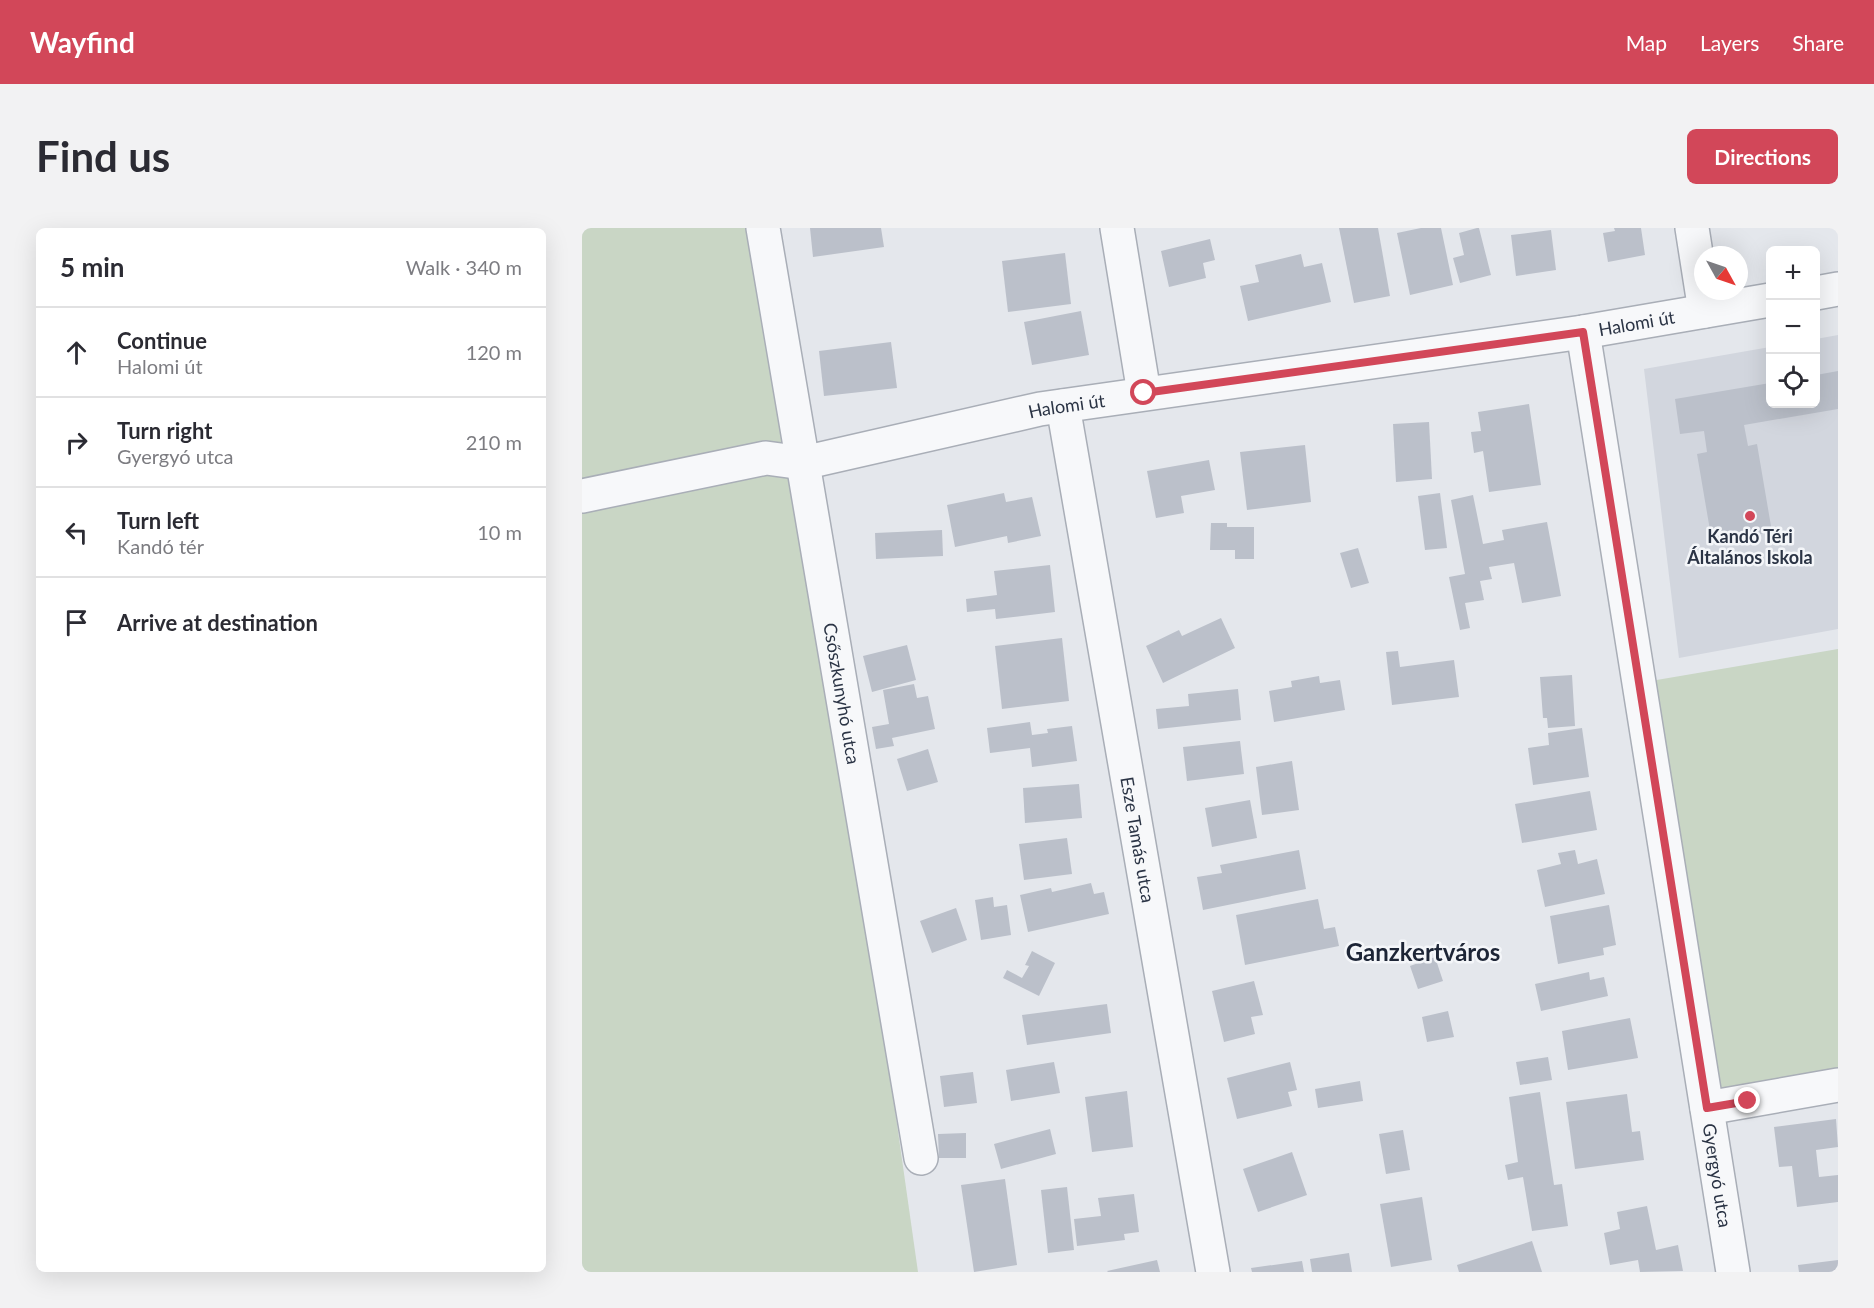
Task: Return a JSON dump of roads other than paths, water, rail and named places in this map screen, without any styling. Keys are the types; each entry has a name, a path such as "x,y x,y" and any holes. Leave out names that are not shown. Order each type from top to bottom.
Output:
{"street":[{"name":"Csőszkunyhó utca","path":"763,228 921,1158"},
{"path":"1117,228 1144,393"},
{"path":"1692,228 1705,311"},
{"path":"1820,292 1838,289"},
{"name":"Halomi út","path":"582,496 766,458 803,463 1063,406 1583,332 1766,301"},
{"name":"Gyergyó utca","path":"1583,332 1733,1272"},
{"name":"Esze Tamás utca","path":"1063,406 1213,1272"},
{"path":"1707,1108 1838,1085"}],"place":[{"name":"Kandó Téri Általános Iskola","path":"1750,516"}],"district":[{"name":"Ganzkertváros","path":"1423,951"}]}
